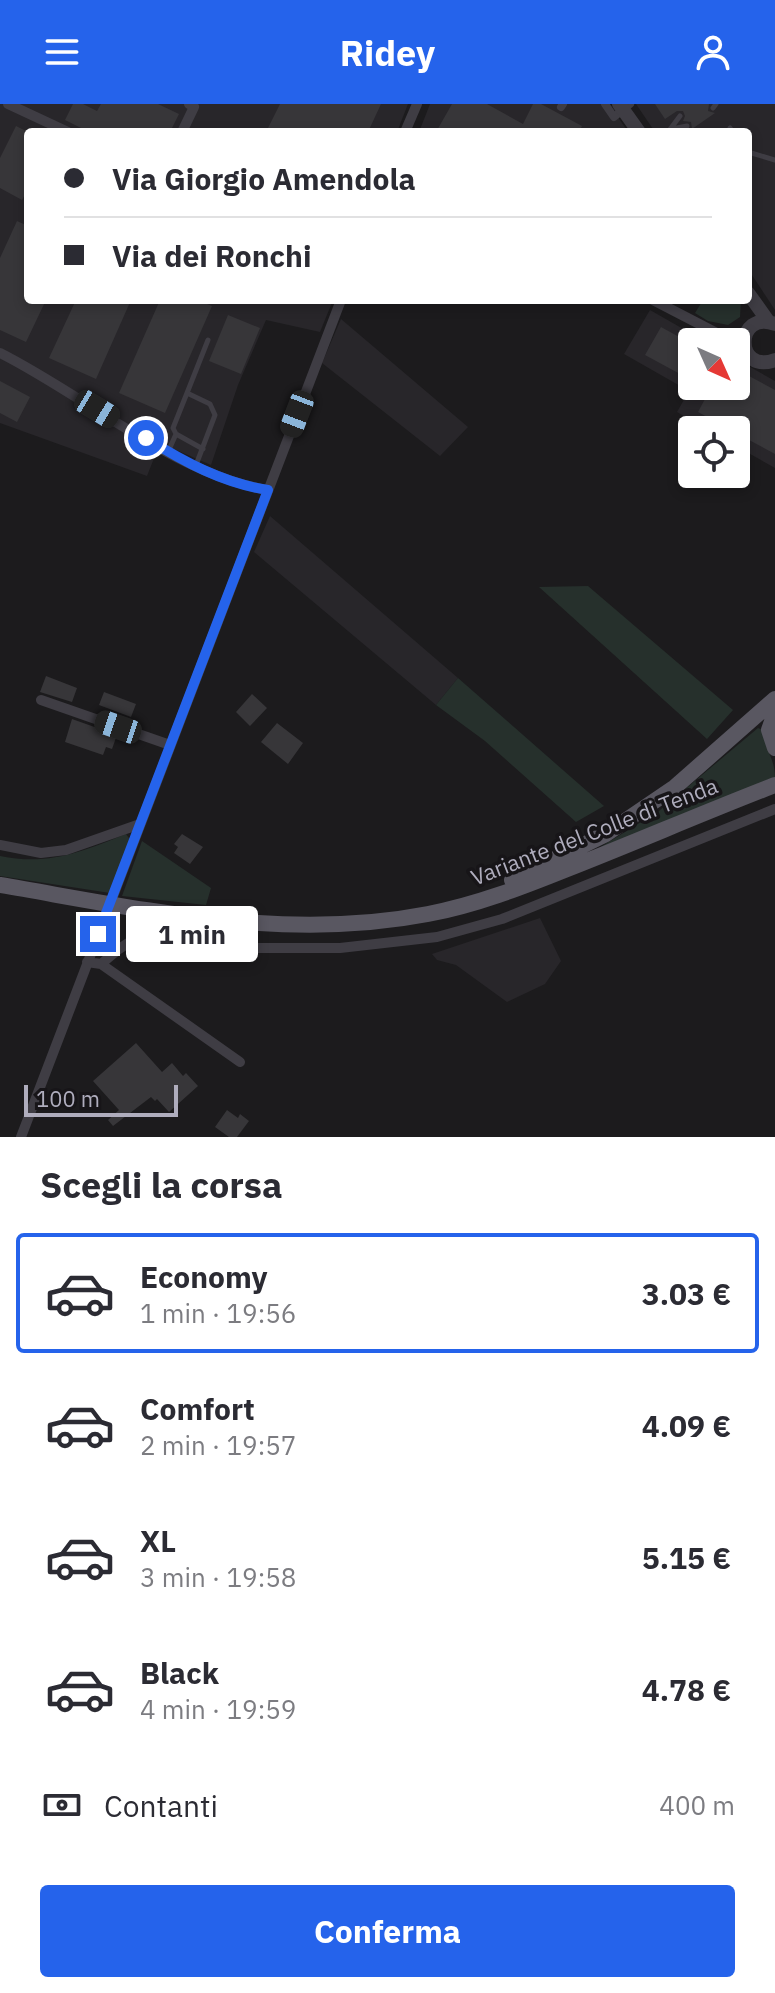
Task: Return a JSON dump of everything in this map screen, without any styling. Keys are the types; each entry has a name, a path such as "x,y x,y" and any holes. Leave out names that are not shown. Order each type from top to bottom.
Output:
{"main road":[{"path":"453,908 606,834 675,787 775,699"},
{"path":"775,713 769,730 775,748"},
{"name":"Variante del Colle di Tenda","path":"0,885 205,919 291,926 427,915 517,889 775,785"}],"street":[{"path":"8,104 59,128"},
{"path":"407,128 417,104"},
{"path":"605,104 614,117 624,106 637,128"},
{"path":"184,128 193,105"},
{"path":"752,298 772,323"},
{"path":"21,1137 339,304"},
{"path":"661,304 707,328"},
{"path":"746,304 748,328"},
{"path":"750,328 757,323 772,323"},
{"path":"0,353 195,466 239,485 268,490"},
{"path":"750,357 771,363"},
{"path":"41,700 170,745"},
{"path":"101,964 139,936 237,948 340,948 437,937 502,919 775,809"},
{"path":"0,845 41,853 66,850 140,824"},
{"path":"87,962 101,964 240,1062"}],"lane":[{"path":"671,128 680,116"},
{"path":"680,128 687,126"},
{"path":"752,153 775,160"},
{"path":"203,449 176,434 173,428 208,340"},
{"path":"187,393 214,408 215,415 195,466"},
{"path":"168,452 176,434"}],"shaded area":[{"path":"0,104 408,104 399,128 24,128 24,304 331,304 320,332 266,320 238,385 211,465 160,443 147,476 0,423"},
{"path":"430,104 609,104 625,128 421,128"},
{"path":"636,104 775,104 775,310 752,275 752,128 652,128"},
{"path":"701,304 741,304 740,317 728,325 708,321 695,313"},
{"path":"650,310 682,328 678,328 678,385 624,354"},
{"path":"341,319 468,427 440,456 322,363"},
{"path":"750,367 775,381 775,468 750,454 750,416 684,416 677,412 684,400 750,400"},
{"path":"270,516 458,678 436,705 254,552"},
{"path":"588,586 733,710 707,739 539,587"},
{"path":"458,678 604,806 576,822 485,741 436,705"},
{"path":"758,728 763,730 775,778 594,851 659,811"},
{"path":"126,834 131,841 110,893 0,876 0,856 34,859 64,856"},
{"path":"142,841 211,888 206,905 122,896"},
{"path":"540,918 561,961 545,984 507,1002 456,965 437,960 432,954"}],"building":[{"path":"73,104 83,104 97,111 101,104 158,104 179,114 172,128 81,128 65,120"},
{"path":"280,104 381,104 370,128 268,128"},
{"path":"452,104 487,104 523,124 533,104 541,104 582,126 581,128 438,128"},
{"path":"655,104 709,104 708,111 715,113 693,128 691,122 683,121 683,111 677,111 665,119"},
{"path":"16,126 24,130 22,200 0,188 0,158"},
{"path":"17,221 24,224 24,304 44,304 26,342 0,330 0,258"},
{"path":"74,304 129,304 96,379 49,358"},
{"path":"158,304 212,306 165,413 119,393"},
{"path":"228,315 260,328 241,374 209,361"},
{"path":"661,327 678,336 678,373 645,355"},
{"path":"750,377 775,390 775,454 750,441 750,416 705,416 698,412 704,400 750,400"},
{"path":"0,381 30,397 17,422 0,413"},
{"path":"46,676 77,688 72,702 40,692"},
{"path":"104,692 136,704 131,717 99,705"},
{"path":"252,694 267,708 250,726 236,712"},
{"path":"72,719 117,735 112,749 106,747 103,755 65,742"},
{"path":"277,723 303,743 288,764 261,742"},
{"path":"182,834 203,847 190,864 174,853 178,847 174,844"},
{"path":"136,1043 162,1072 172,1063 183,1076 186,1073 198,1086 169,1112 151,1097 113,1126 108,1120 119,1110 93,1081"},
{"path":"227,1110 249,1121 237,1137 229,1137 215,1127"}],"route":[{"path":"98,934 268,490 239,485 195,466 146,438"}]}
